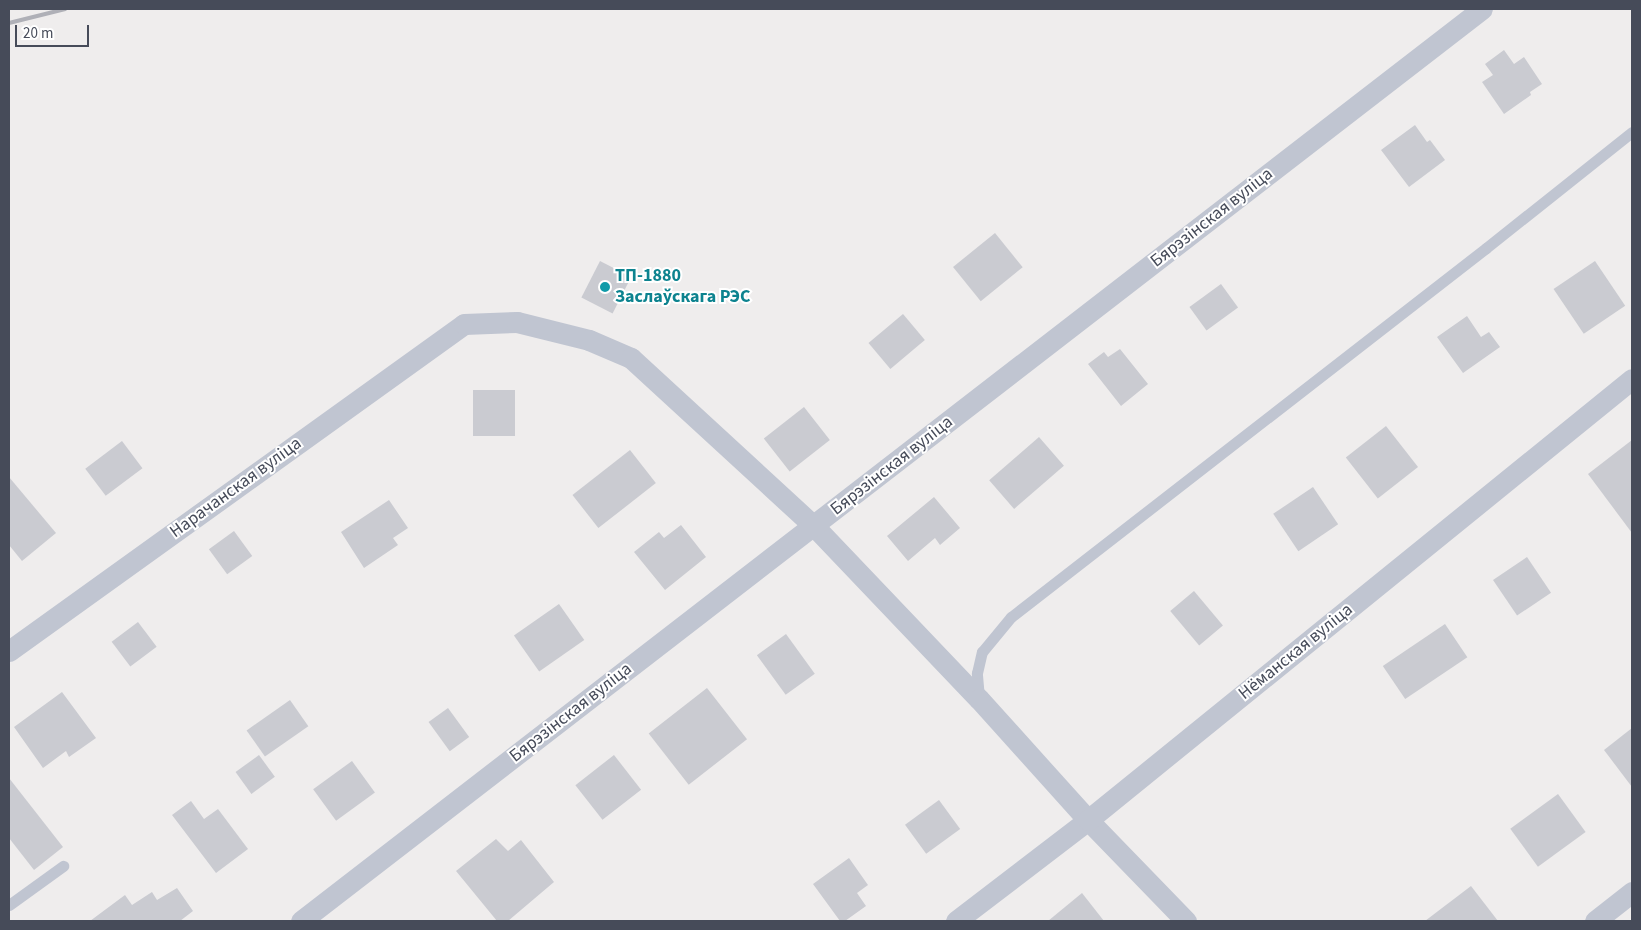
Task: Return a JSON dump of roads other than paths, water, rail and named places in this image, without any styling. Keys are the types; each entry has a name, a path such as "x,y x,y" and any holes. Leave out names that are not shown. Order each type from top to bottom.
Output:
{"street":[{"name":"Бярэзінская вуліца","path":"301,921 1482,9"},
{"name":"Нарачанская вуліца","path":"9,651 464,324 517,322 589,340 631,358 814,526"},
{"name":"Нёманская вуліца","path":"956,921 1088,820 1632,379"},
{"path":"814,526 979,699 1088,820 1186,921"},
{"path":"1595,921 1632,892"}],"lane":[{"path":"979,699 977,673 982,652 1011,617 1486,248 1632,132"},
{"path":"9,904 63,866"}],"railway":[{"path":"9,23 65,9"}],"place":[{"name":"ТП-1880 Заслаўскага РЭС","path":"605,287"}]}
